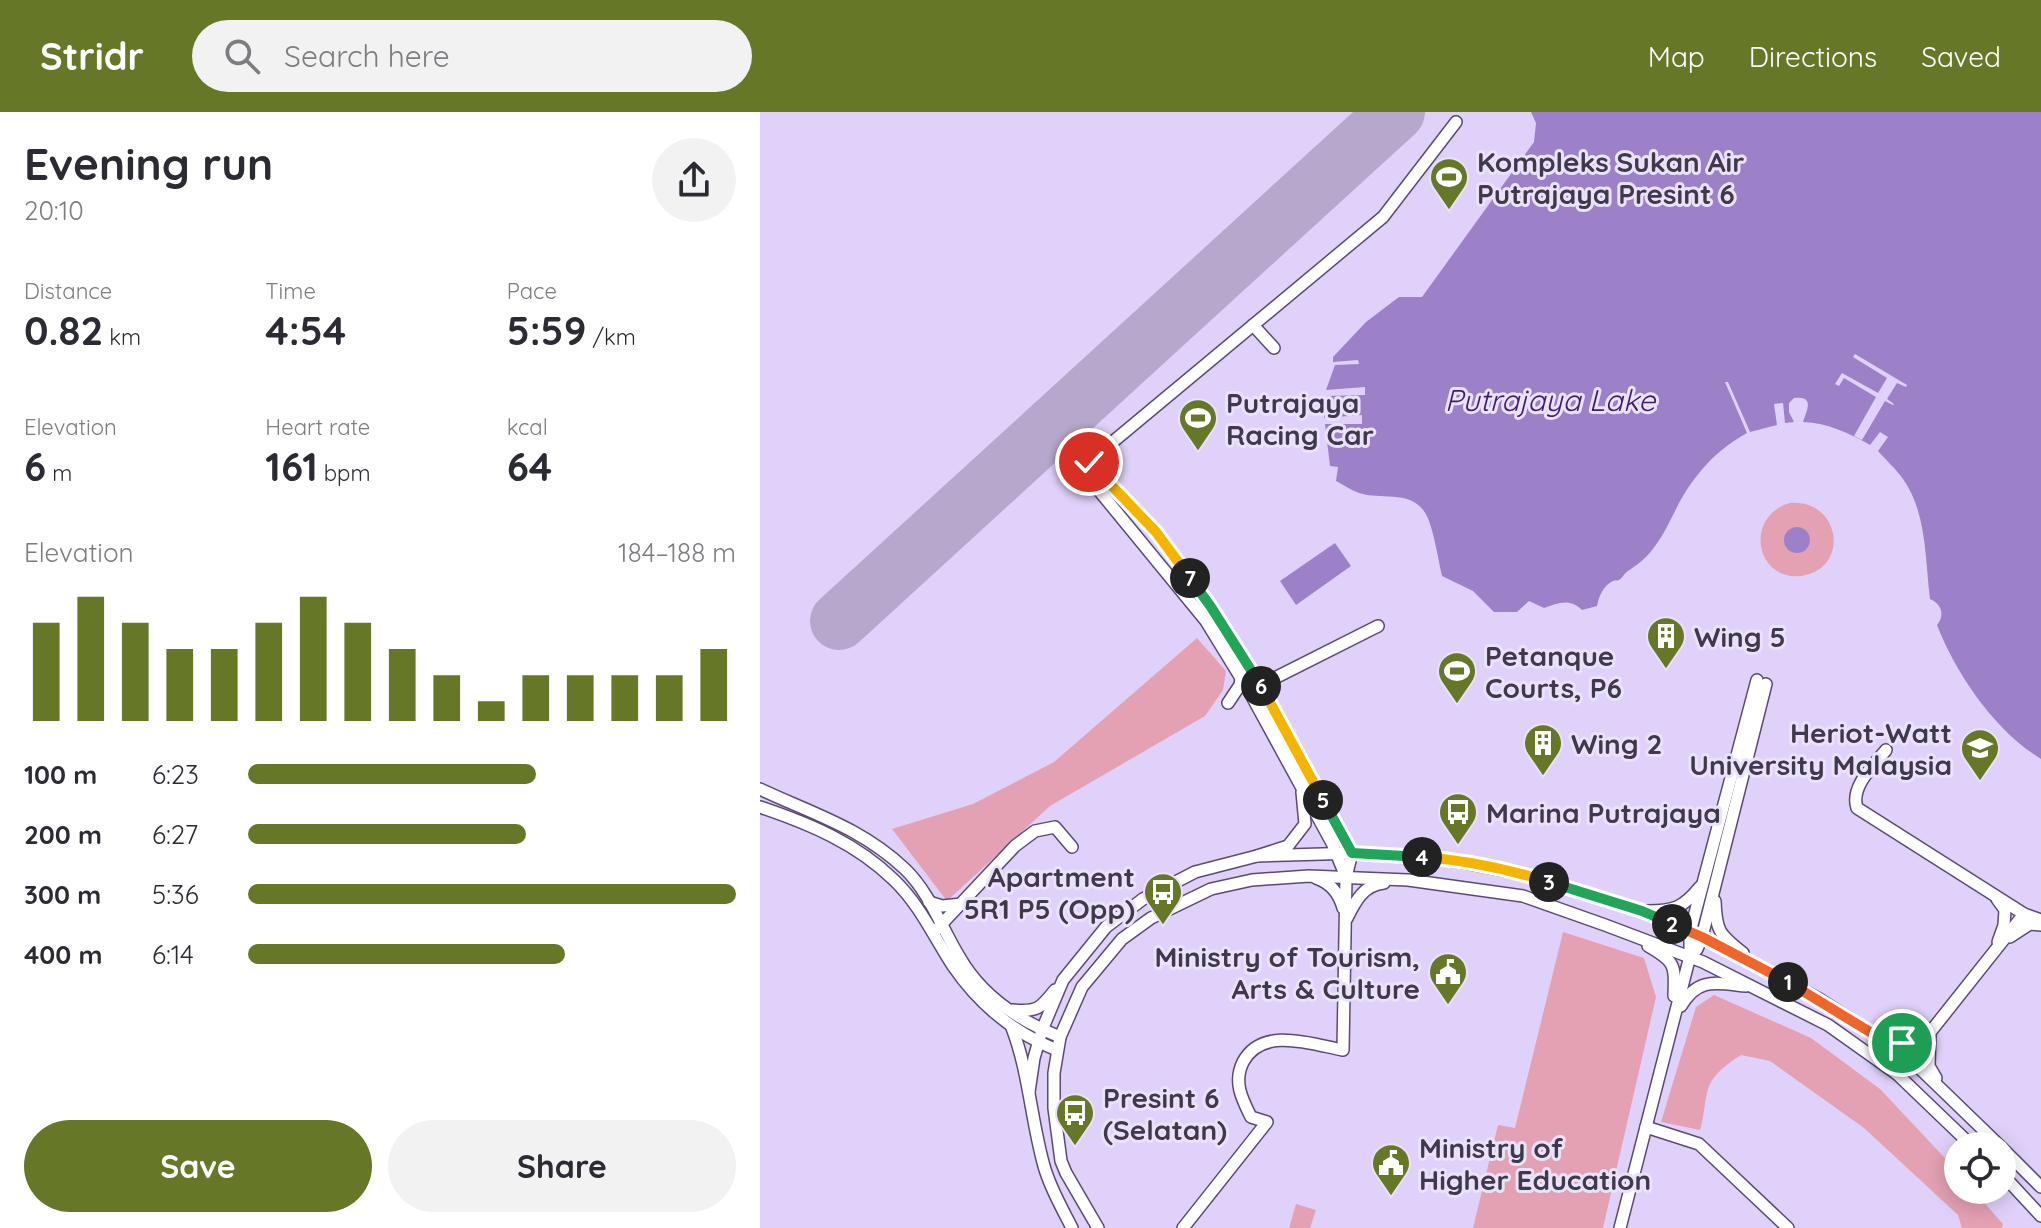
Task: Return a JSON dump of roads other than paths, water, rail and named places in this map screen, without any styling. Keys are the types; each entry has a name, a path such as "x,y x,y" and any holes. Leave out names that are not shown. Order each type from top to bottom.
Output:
{"street":[{"path":"1346,877 1337,854 1249,691 1206,621 1079,470 1383,217 1456,122"},
{"path":"1253,325 1274,348"},
{"path":"1089,462 1156,532 1211,607 1260,685 1352,853 1346,877 1343,1050 1286,1040 1263,1042 1249,1053 1241,1065 1237,1082 1251,1117 1267,1122 1183,1228"},
{"path":"1249,691 1378,626"},
{"path":"1241,679 1233,699 1228,703 1255,703"},
{"path":"1690,956 1702,937 1710,883 1762,682"},
{"path":"1886,750 1855,792 1857,808 2041,923"},
{"path":"1008,1010 1033,1011 1041,1007 1106,927 1143,899 1195,872 1288,846 1305,824 1302,788"},
{"path":"760,789 848,828 906,871 922,889 952,964 971,990 1011,1027 1057,1050"},
{"path":"760,807 829,834 865,854 896,882 938,929 976,981 1008,1010 1060,1037"},
{"path":"938,929 1015,846 1035,831 1055,827 1072,847"},
{"path":"1257,856 1352,853 1444,859 1527,875 1642,911 1702,937 1819,999 1909,1058 1986,1132"},
{"path":"1309,876 1333,888 1340,897 1346,920"},
{"path":"1098,1228 1061,1161 1054,1108 1054,1073 1060,1037 1082,987 1122,939 1151,918 1211,889 1252,880 1309,876 1408,880 1523,896 1605,925 1690,956 1828,1025 1897,1074 1957,1132"},
{"path":"1346,920 1357,898 1368,887 1408,880"},
{"path":"1642,911 1674,910 1710,883"},
{"path":"1620,1228 1690,956 1690,932 1710,883"},
{"path":"1710,883 1718,930 1762,968"},
{"path":"1991,892 2005,910 1997,946"},
{"path":"929,902 942,906 962,904"},
{"path":"1897,1074 2024,914"},
{"path":"1997,946 2030,924 2041,923"},
{"path":"1605,925 1657,952 1674,966 1673,1021"},
{"path":"1029,1092 1038,1043 1063,980"},
{"path":"1673,1021 1689,993 1700,986 1712,982 1756,987"},
{"path":"1011,1027 1019,1046 1043,1166 1072,1228"},
{"path":"1870,1032 1902,1043 1930,1032"},
{"path":"1930,1032 1929,1066 1941,1087"},
{"path":"1646,1127 1699,1144 1788,1228"},
{"path":"2016,1161 2041,1185"},
{"path":"2016,1188 2041,1216"},
{"path":"2016,1190 2038,1228"}],"water":[{"name":"Putrajaya Lake","path":"1531,112 2041,112 2041,759 1993,717 1966,682 1945,644 1937,625 1941,610 1930,599 1924,537 1917,506 1903,479 1878,451 1888,437 1880,432 1870,445 1838,429 1803,422 1808,405 1805,399 1794,398 1789,403 1794,422 1785,423 1783,403 1774,404 1777,425 1750,432 1728,382 1725,382 1747,433 1716,455 1700,472 1647,556 1607,586 1597,606 1582,610 1568,603 1544,608 1529,601 1517,612 1494,612 1473,591 1442,576 1429,521 1416,503 1398,497 1359,493 1336,481 1338,467 1330,466 1325,424 1362,424 1362,415 1324,418 1327,396 1365,395 1365,387 1326,390 1335,365 1359,364 1358,360 1333,362 1333,357 1366,322 1399,297 1422,297 1534,142 1536,123"},
{"path":"1797,527 1806,531 1810,540 1806,549 1797,553 1788,549 1784,540 1788,531"},
{"path":"1335,543 1351,566 1296,605 1280,581"}],"place":[{"name":"Kompleks Sukan Air Putrajaya Presint 6","path":"1449,211"},
{"name":"Putrajaya Racing Car","path":"1198,452"},
{"name":"Wing 5","path":"1666,670"},
{"name":"Petanque Courts, P6","path":"1457,705"},
{"name":"Wing 2","path":"1543,777"},
{"name":"Heriot-Watt University Malaysia","path":"1980,782"},
{"name":"Marina Putrajaya","path":"1458,846"},
{"name":"Apartment 5R1 P5 (Opp)","path":"1163,926"},
{"name":"Ministry of Tourism, Arts & Culture","path":"1448,1006"},
{"name":"Presint 6 (Selatan)","path":"1075,1147"},
{"name":"Ministry of Higher Education","path":"1391,1197"}]}
